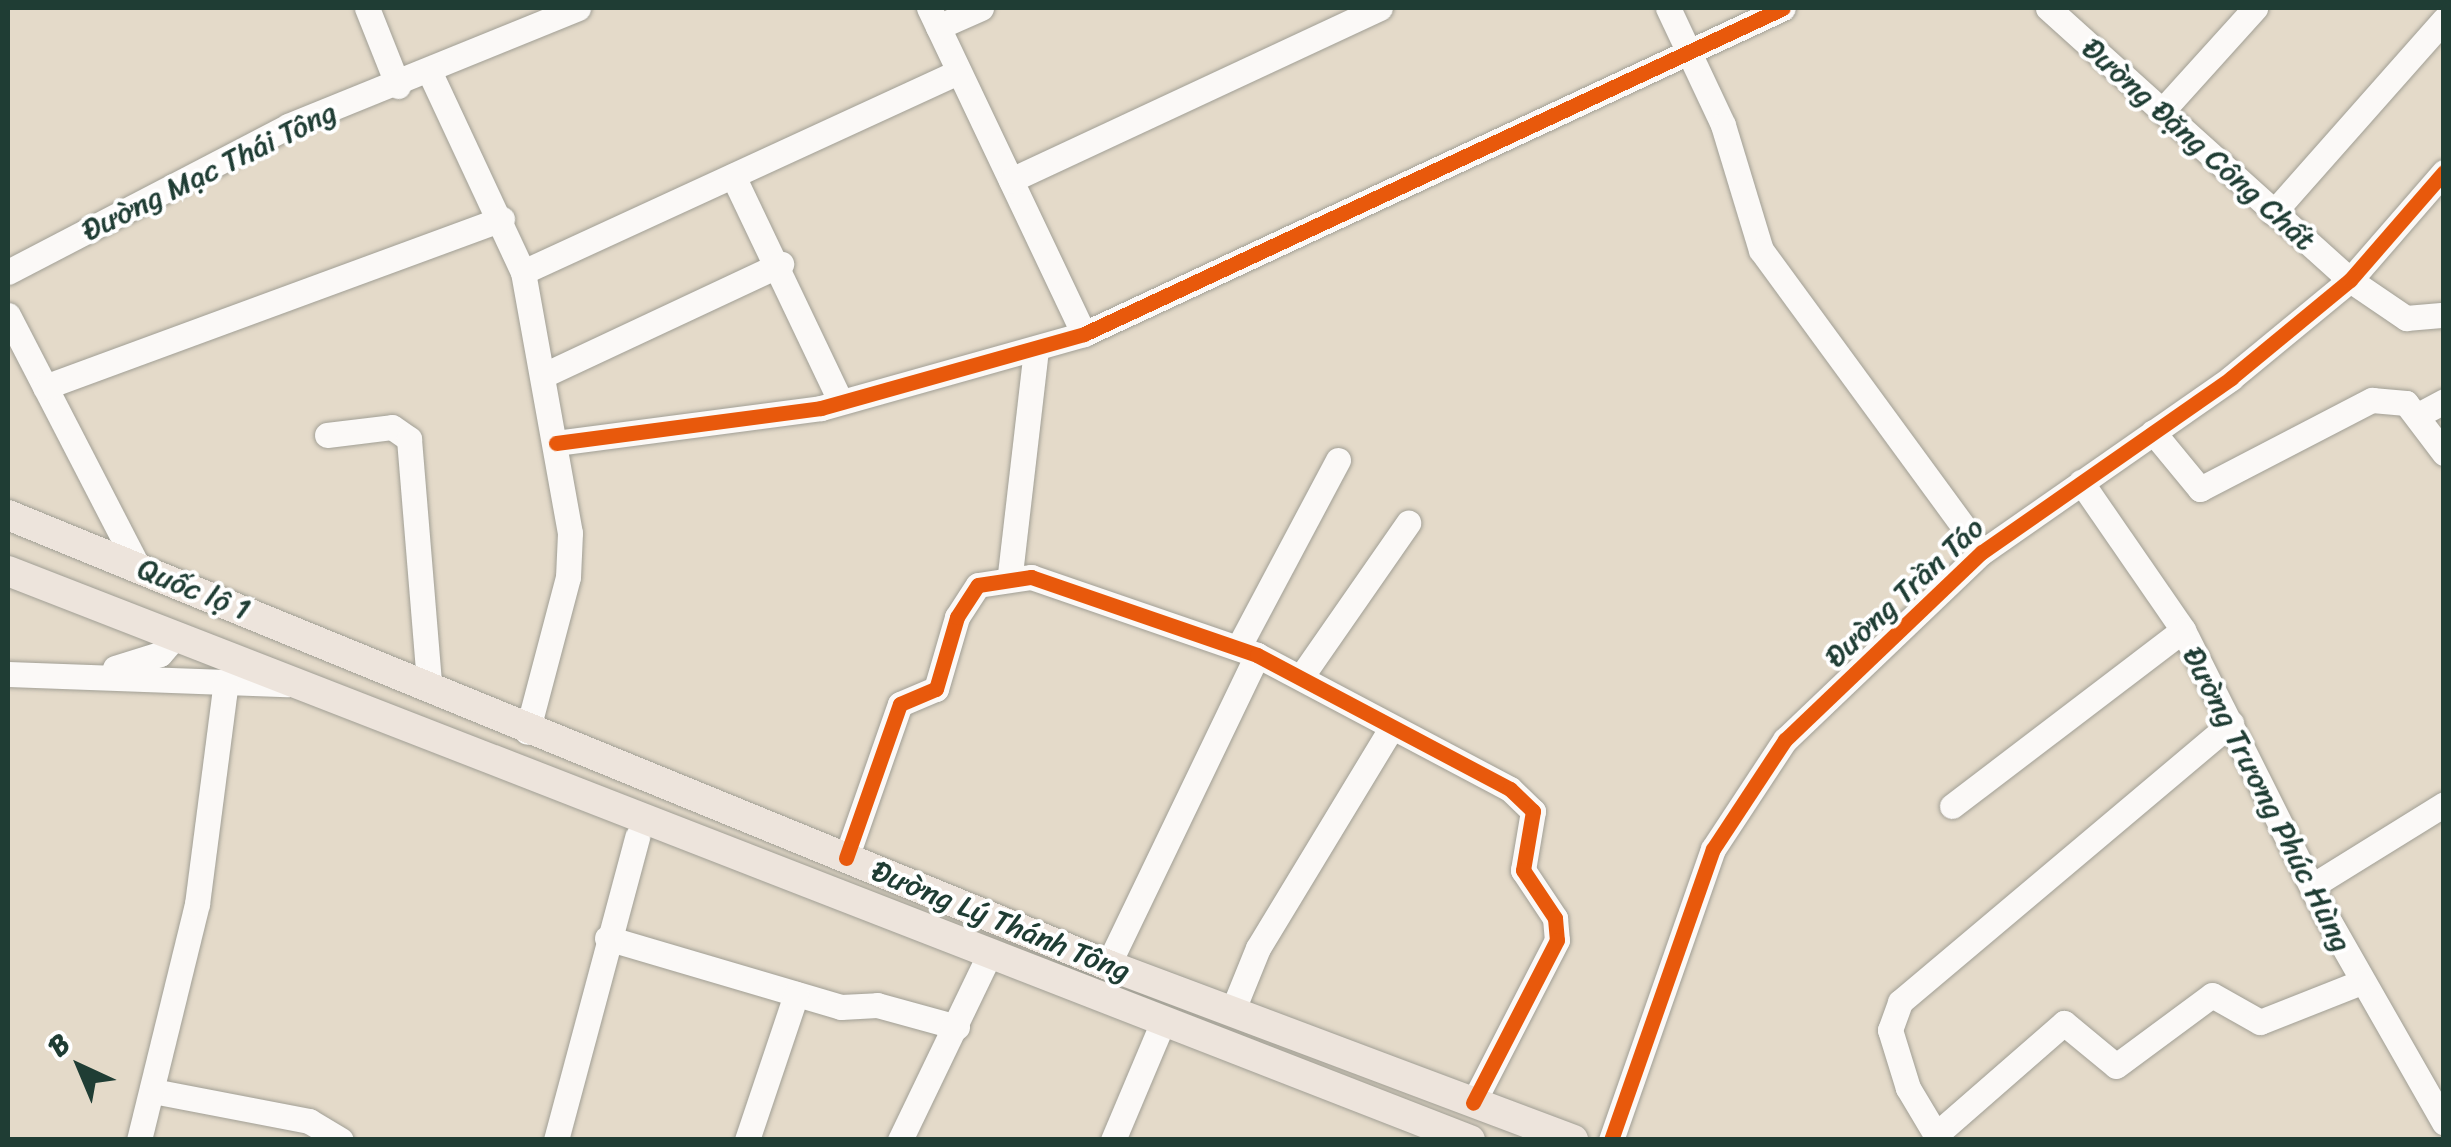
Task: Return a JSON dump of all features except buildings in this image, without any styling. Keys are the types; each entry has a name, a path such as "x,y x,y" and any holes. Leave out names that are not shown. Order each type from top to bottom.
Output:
{"main road":[{"name":"Quốc lộ 1","path":"8,515 381,663"},
{"name":"Quốc lộ 1","path":"8,571 360,710"},
{"name":"Đường Lý Thánh Tông","path":"381,663 527,732 1108,965 1473,1103 1536,1132 1572,1140"},
{"name":"Đường Lý Thánh Tông","path":"360,710 988,957 1470,1140"}],"street":[{"path":"367,8 398,86"},
{"name":"Đường Mạc Thái Tông","path":"8,272 274,133 431,74 578,8"},
{"path":"981,8 933,17 1084,334"},
{"path":"1011,180 1380,8"},
{"path":"1668,8 1690,52 1762,250 1982,552"},
{"path":"556,443 840,400 1084,334 1783,8"},
{"name":"Đường Đặng Công Chất","path":"2048,8 2350,280 2406,318 2444,315"},
{"path":"2162,111 2255,8"},
{"path":"2273,213 2444,20"},
{"path":"523,272 958,72"},
{"path":"431,74 502,219 523,272 556,443 568,577 527,732"},
{"name":"Đường Trần Táo","path":"1612,1140 1713,849 1785,740 1982,552 2153,432 2350,280 2444,172"},
{"path":"733,176 781,264 840,400"},
{"path":"45,387 502,219"},
{"path":"544,375 781,264"},
{"path":"8,315 138,567"},
{"path":"1010,574 1036,350"},
{"path":"2153,432 2192,484 2208,489 2372,400 2420,414 2444,453"},
{"path":"2420,414 2444,401"},
{"path":"327,435 392,427 409,439 429,684"},
{"path":"1108,965 1338,460"},
{"name":"Đường Trương Phúc Hùng","path":"2082,482 2183,630 2362,982 2444,1123"},
{"path":"1300,677 1408,523"},
{"path":"846,858 900,704 936,689 969,593 1010,574 1248,652 1510,788 1533,811 1523,870 1554,918 1556,940 1473,1103"},
{"path":"1952,806 2183,630"},
{"path":"91,675 160,654 175,637"},
{"path":"8,674 295,684"},
{"path":"139,1140 154,1091 196,904 226,682"},
{"path":"2232,723 1900,1002 1890,1030 1916,1103 1939,1136 2064,1023 2116,1066 2212,995 2260,1022 2362,982"},
{"path":"1232,1012 1258,948 1391,728"},
{"path":"2312,886 2444,804"},
{"path":"556,1139 637,836"},
{"path":"607,938 796,994 957,1027"},
{"path":"900,1140 988,957"},
{"path":"747,1140 796,994"},
{"path":"1114,1140 1162,1024"},
{"path":"154,1091 309,1121 341,1140"}],"cycle path":[{"path":"556,443 821,408 1084,334 1783,8"},
{"path":"1611,1140 1713,849 1785,740 1982,552 2231,378 2350,280 2444,172"},
{"path":"846,858 900,704 936,689 957,617 978,585 1031,577 1257,655 1510,789 1533,811 1523,870 1555,918 1557,940 1473,1103"}]}
